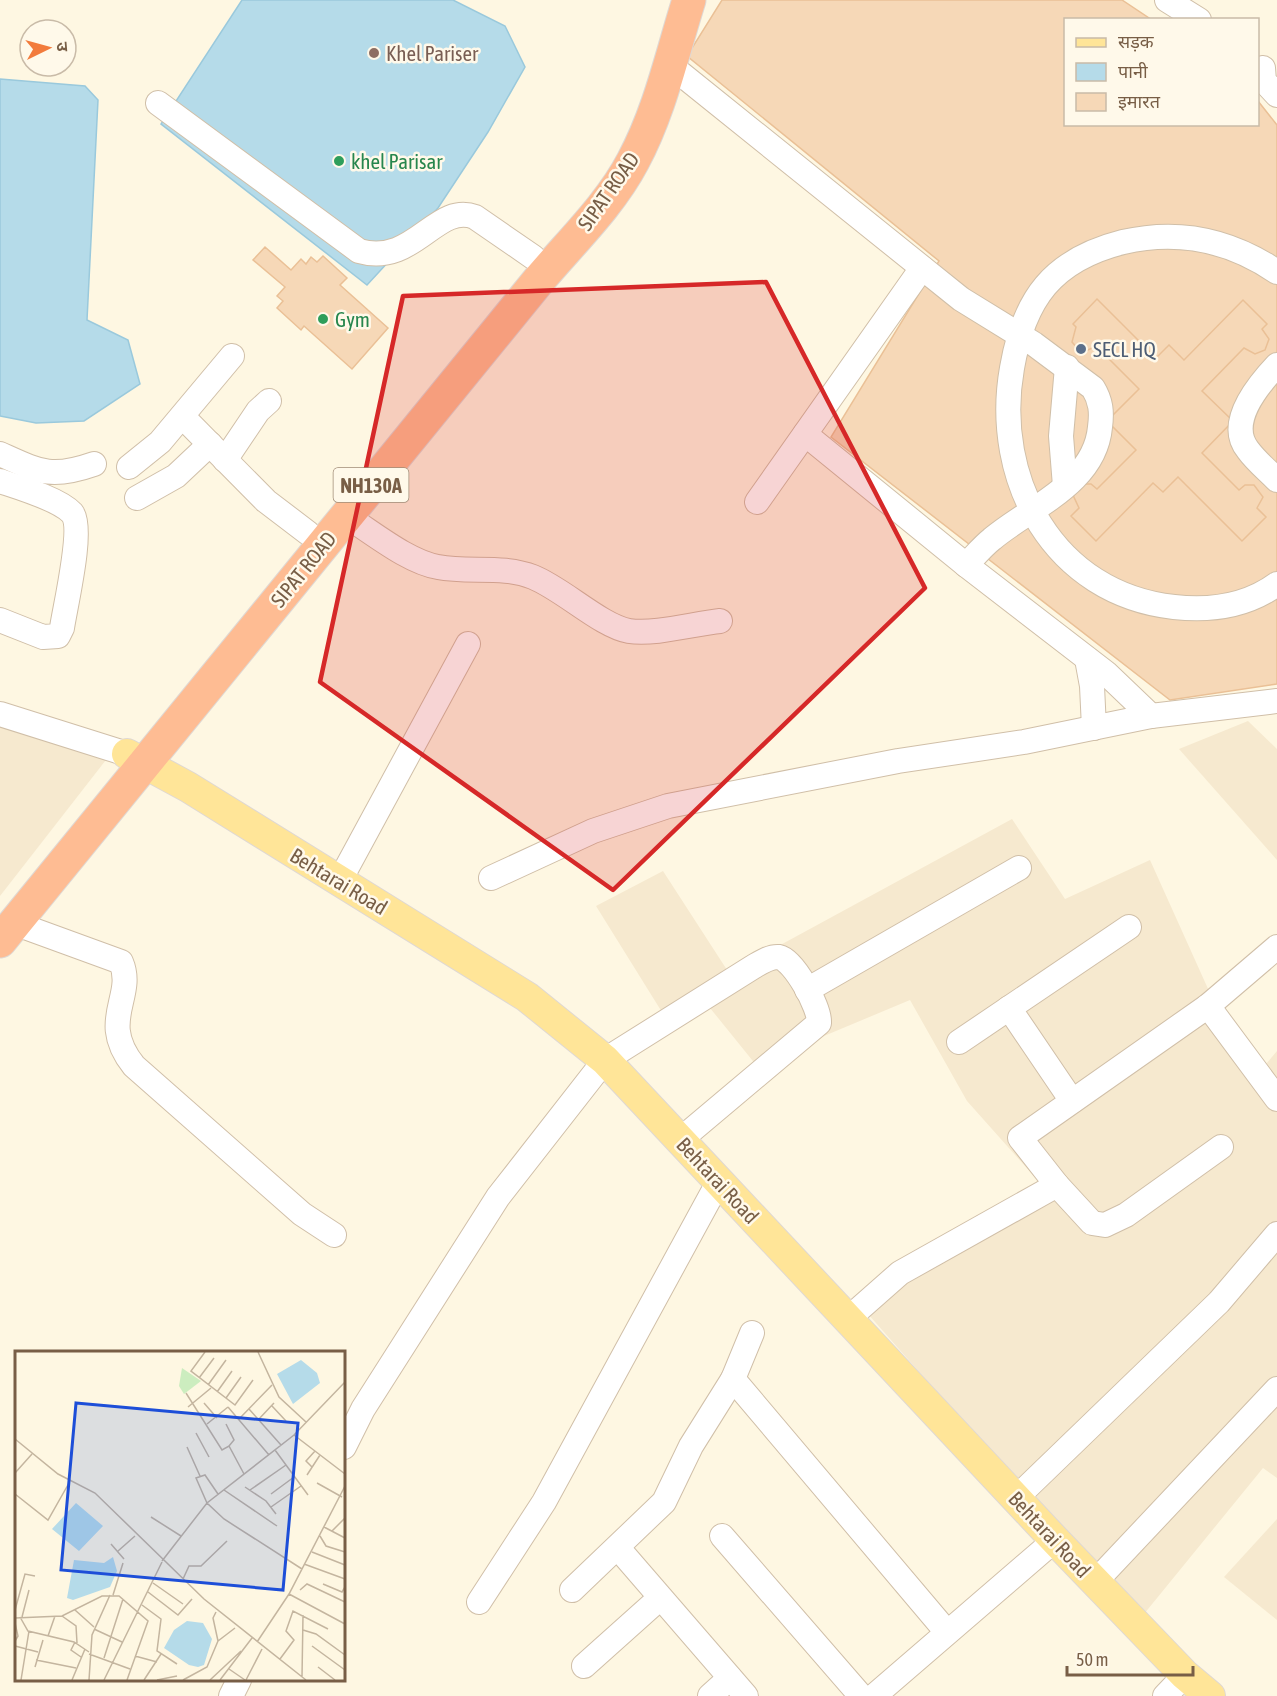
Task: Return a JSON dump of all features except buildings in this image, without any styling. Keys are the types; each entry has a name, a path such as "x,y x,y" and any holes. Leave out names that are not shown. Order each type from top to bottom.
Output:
{"highway":[{"name":"SIPAT ROAD","path":"5,924 136,758 308,532 582,200 622,139 635,109 667,0"},
{"name":"SIPAT ROAD","path":"136,758 346,516 606,202 633,162 653,117 688,0"}],"main road":[{"name":"Behtarai Road","path":"136,758 527,997 605,1060 1095,1582 1175,1685 1210,1696"}],"street":[{"path":"1167,0 1196,18"},
{"path":"670,65 961,299 1067,367 1093,388 1099,398 1102,415 1100,439 1093,455 1065,486 991,540 966,566"},
{"path":"1266,68 1264,81 1277,95"},
{"path":"158,103 359,251 376,256 391,252 414,243 452,215 464,213 533,257"},
{"path":"1277,272 1253,255 1221,243 1180,236 1133,240 1104,247 1071,262 1041,291 1027,311 1018,334 1007,414 1010,451 1032,511 1048,536 1083,571 1115,593 1151,604 1194,609 1221,607 1247,600 1277,584"},
{"path":"758,502 922,268"},
{"path":"129,467 160,442 232,356"},
{"path":"1277,364 1258,385 1241,426 1246,449 1277,480"},
{"path":"1065,486 1061,436 1067,367"},
{"path":"137,498 218,452 269,401"},
{"path":"183,417 266,501 308,532"},
{"path":"805,434 966,566 1118,682 1151,716"},
{"path":"0,454 47,473 60,474 94,464"},
{"path":"0,481 59,505 72,514 77,531 62,628 58,636 44,637 0,620"},
{"path":"346,516 417,560 434,567 502,571 532,577 561,591 620,629 645,631 720,621"},
{"path":"339,882 468,644"},
{"path":"1087,659 1092,686 1094,728"},
{"path":"491,878 593,831 668,806 840,772 1151,716 1277,701"},
{"path":"0,714 136,758"},
{"path":"807,990 1019,868"},
{"path":"5,924 121,962 124,975 117,1028 125,1056 302,1214 334,1235"},
{"path":"958,1042 1129,927"},
{"path":"1221,1147 1126,1215 1105,1225 1092,1223 1057,1185 1020,1138 1208,1006 1277,947"},
{"path":"345,1445 363,1409 498,1197 605,1060 753,967 772,957 787,961 796,970 820,1018 814,1030 680,1140"},
{"path":"1208,1006 1270,1072 1277,1099"},
{"path":"1009,1008 1072,1101"},
{"path":"479,1602 544,1502 719,1181"},
{"path":"849,1318 900,1273 1057,1185"},
{"path":"1016,1498 1219,1302 1274,1242"},
{"path":"572,1590 664,1502 691,1446 733,1378 752,1333"},
{"path":"733,1378 946,1631"},
{"path":"1095,1582 1276,1393"},
{"path":"722,1536 861,1696"},
{"path":"874,1696 946,1631 1055,1540"},
{"path":"618,1548 746,1696"},
{"path":"584,1666 660,1598"},
{"path":"710,1696 730,1678"},
{"path":"231,1696 238,1681"}],"highlighted area":[{"path":"766,282 925,588 613,890 320,682 403,296"}],"shaded area":[{"path":"0,716 109,756 0,896"},
{"path":"1248,721 1277,749 1277,860 1179,749"},
{"path":"1012,819 1065,899 1150,860 1209,991 1266,1064 1277,1051 1277,1478 1263,1468 1144,1614 1048,1518 853,1297 1041,1184 967,1101 910,1000 824,1036 765,1076 706,1003 670,1025 596,906 663,871 729,973"},
{"path":"1277,1519 1277,1620 1224,1577"}],"water":[{"name":"khel Parisar","path":"242,0 453,0 505,26 525,67 488,132 438,208 367,285 161,124"},
{"path":"0,79 85,86 98,100 87,320 128,340 140,384 84,421 36,423 0,416"}],"place":[{"name":"Khel Pariser","path":"374,53"},
{"name":"khel Parisar","path":"339,161"},
{"name":"Gym","path":"323,319"},
{"name":"SECL HQ","path":"1081,349"}]}
